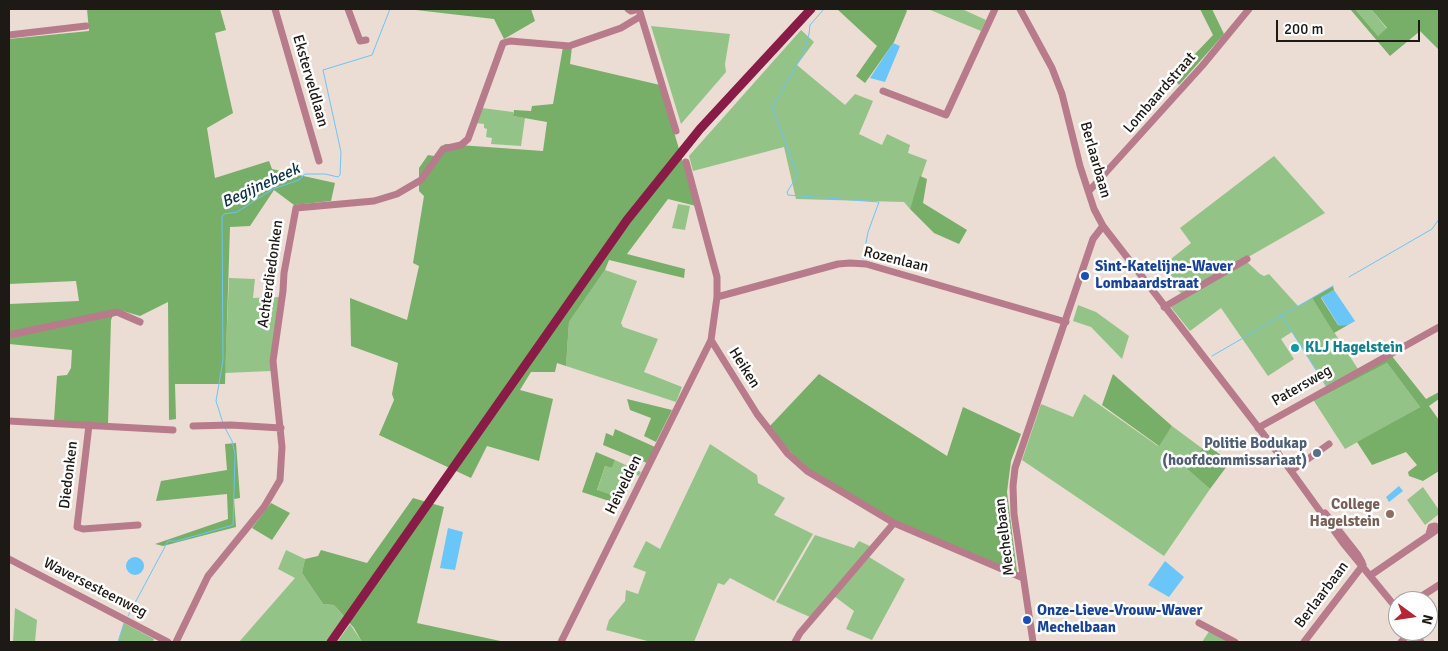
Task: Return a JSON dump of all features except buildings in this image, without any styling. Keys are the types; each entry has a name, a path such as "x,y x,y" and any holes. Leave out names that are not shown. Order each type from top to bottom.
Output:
{"main road":[{"path":"331,642 581,283 678,155 811,9"}],"street":[{"name":"Eksterveldlaan","path":"275,9 319,160"},
{"path":"348,9 360,41 366,40"},
{"path":"628,9 639,11 676,131"},
{"path":"883,91 946,115 995,9"},
{"name":"Berlaarbaan","path":"1020,9 1052,68 1062,94 1088,191 1103,226 1321,510 1330,518 1388,598"},
{"name":"Lombaardstraat","path":"1088,191 1196,73 1249,9"},
{"name":"Achterdiedonken","path":"176,642 208,576 257,517 277,488 282,468 281,428 273,361 284,272 296,208 374,201 397,194 421,180 443,149 461,145 468,139 503,43 510,41 569,46 621,28 639,11"},
{"path":"9,35 86,26"},
{"name":"Heiken","path":"686,162 717,277 718,297 711,340 757,414 788,454 807,472 894,523 1023,578"},
{"name":"Mechelbaan","path":"1033,642 1013,500 1016,468 1092,239 1103,226"},
{"path":"1164,307 1247,259"},
{"name":"Rozenlaan","path":"718,297 850,262 866,264 1065,321"},
{"path":"9,335 117,312 140,322"},
{"name":"Patersweg","path":"1258,428 1439,327"},
{"name":"Heivelden","path":"561,642 711,340"},
{"name":"Diedonken","path":"9,421 173,430"},
{"name":"Diedonken","path":"89,425 77,527 83,529 138,525"},
{"path":"193,426 232,425 281,428"},
{"path":"1291,471 1329,444"},
{"path":"795,642 800,633 894,523"},
{"name":"Berlaarbaan","path":"1370,575 1430,534"},
{"name":"Waversesteenweg","path":"9,559 168,642"},
{"name":"Berlaarbaan","path":"1304,642 1363,564"},
{"path":"1199,623 1235,642"}],"green space":[{"path":"87,9 220,9 226,30 215,33 233,113 207,128 215,178 269,161 272,169 335,183 331,201 294,205 274,190 250,226 230,227 225,384 175,384 176,419 169,420 168,302 140,316 116,309 111,320 108,425 54,421 57,376 67,375 71,368 72,350 9,344 9,304 79,301 76,281 9,284 9,39 89,31"},
{"path":"407,9 531,9 535,21 504,39 494,19"},
{"path":"837,9 905,9 907,11 894,42 865,83 856,76 877,46"},
{"path":"928,9 962,9 986,20 981,31"},
{"path":"1200,9 1212,9 1224,34 1179,85 1173,77 1213,35"},
{"path":"1350,9 1355,9 1378,36 1387,28 1371,9 1439,9 1439,50 1420,31 1390,56"},
{"path":"1355,9 1371,9 1387,29 1378,36"},
{"path":"651,26 730,34 725,64 726,72 681,124"},
{"path":"801,30 814,42 797,65 845,105 855,94 873,101 859,134 882,145 887,134 910,145 908,153 927,160 910,209 904,202 796,199 784,147 693,171 689,156"},
{"path":"563,47 572,47 570,64 660,85 696,206 668,199 627,254 685,269 684,278 609,260 605,270 569,322 566,366 557,363 555,372 531,372 520,390 553,399 539,461 487,446 471,478 379,435 394,400 392,394 398,363 351,346 350,298 407,320 419,266 413,263 424,196 419,191 419,168 428,155 434,156 445,144 543,151 547,122 513,116 514,110 531,111 532,106 553,104"},
{"path":"482,108 513,112 513,116 525,118 521,146 491,144 492,138 486,137 487,129 484,128 484,124 476,123"},
{"path":"1274,156 1325,213 1182,295 1161,267 1191,243 1180,228"},
{"path":"920,176 927,179 923,203 967,230 959,244 934,233 910,209"},
{"path":"678,204 690,206 685,230 672,228"},
{"path":"1246,261 1260,274 1264,276 1269,274 1298,306 1312,298 1358,369 1327,387 1292,332 1281,339 1294,359 1268,376 1221,308 1190,331 1170,306"},
{"path":"605,270 637,281 621,323 623,327 658,339 644,372 682,387 676,402 566,366 569,322"},
{"path":"229,278 255,279 253,298 280,297 271,371 225,373"},
{"path":"1333,286 1334,290 1321,298 1338,325 1348,325 1334,333 1312,298"},
{"path":"1078,305 1096,312 1129,336 1122,359 1091,327 1073,321"},
{"path":"1391,355 1426,399 1439,392 1439,399 1429,406 1439,420 1439,471 1423,481 1409,476 1408,472 1417,465 1406,452 1372,465 1357,442 1420,407 1387,363 1314,401 1313,399"},
{"path":"1387,363 1420,407 1345,449 1314,401"},
{"path":"819,374 947,456 963,407 1021,434 1011,461 1007,492 1017,572 895,521 804,467 769,427"},
{"path":"1113,374 1172,426 1159,446 1102,405"},
{"path":"1084,394 1158,446 1172,426 1203,449 1187,469 1210,489 1164,556 1022,460 1041,404 1073,417"},
{"path":"627,399 672,410 656,442 644,436 651,418 630,410"},
{"path":"615,429 655,447 647,463 603,445 606,433 613,436"},
{"path":"236,443 240,498 234,499 236,527 163,546 155,544 228,519 227,494 156,501 161,481 227,470 225,444"},
{"path":"710,444 757,475 758,483 785,498 774,515 813,534 774,601 730,578 724,585 718,583 694,642 651,642 606,630 609,620 625,601 626,590 638,594 646,572 633,567 646,541 660,549"},
{"path":"1206,444 1230,462 1210,489 1187,469"},
{"path":"596,452 615,460 612,468 605,466 597,490 623,499 621,505 582,492"},
{"path":"615,460 641,472 639,476 628,471 620,486 628,490 623,499 597,491 605,466 612,468"},
{"path":"1423,487 1439,510 1439,514 1425,525 1407,500"},
{"path":"413,498 444,507 417,623 505,642 362,642 354,628 334,605 323,604 302,573 305,559 318,556 321,550 367,563"},
{"path":"271,503 290,513 272,540 252,528"},
{"path":"815,535 854,548 859,541 872,547 810,617 776,602"},
{"path":"286,550 305,559 302,573 323,604 334,605 344,617 326,642 239,642 295,578 278,569"},
{"path":"869,557 905,579 872,640 846,629 854,611 834,596"},
{"path":"15,608 37,620 35,642 13,642"},
{"path":"124,623 154,639 153,642 118,642"},
{"path":"350,624 362,642 337,642"},
{"path":"1210,630 1232,642 1202,642"}],"water":[{"path":"893,43 900,46 885,82 870,78"},
{"path":"1334,290 1355,321 1348,325 1339,326 1321,297"},
{"path":"1399,486 1403,491 1389,502 1386,497"},
{"path":"448,528 463,532 455,570 440,568"},
{"path":"131,557 139,557 144,562 142,573 131,575 126,570 126,562"},
{"path":"1165,561 1184,577 1169,597 1148,585"}],"waterway":[{"name":"Begijnebeek","path":"223,423 216,401 223,360 222,217 224,214 237,212 273,189 299,180 305,174 325,174 338,177 340,175 341,152 323,70 372,55 390,9"},
{"path":"824,9 810,25 803,54 772,108 798,175 787,192 788,195 879,202 868,232 863,259"},
{"path":"1349,277 1432,229 1439,219"},
{"path":"1212,356 1333,286"},
{"path":"1282,316 1326,386"},
{"name":"Begijnebeek","path":"128,616 168,541 177,541 233,525 235,454 232,441 225,428"},
{"name":"Begijnebeek","path":"118,642 124,623"}],"place":[{"name":"Sint-Katelijne-Waver Lombaardstraat","path":"1085,276"},
{"name":"KLJ Hagelstein","path":"1295,348"},
{"name":"Politie Bodukap (hoofdcommissariaat)","path":"1317,453"},
{"name":"College Hagelstein","path":"1390,514"},
{"name":"Onze-Lieve-Vrouw-Waver Mechelbaan","path":"1027,620"}]}
